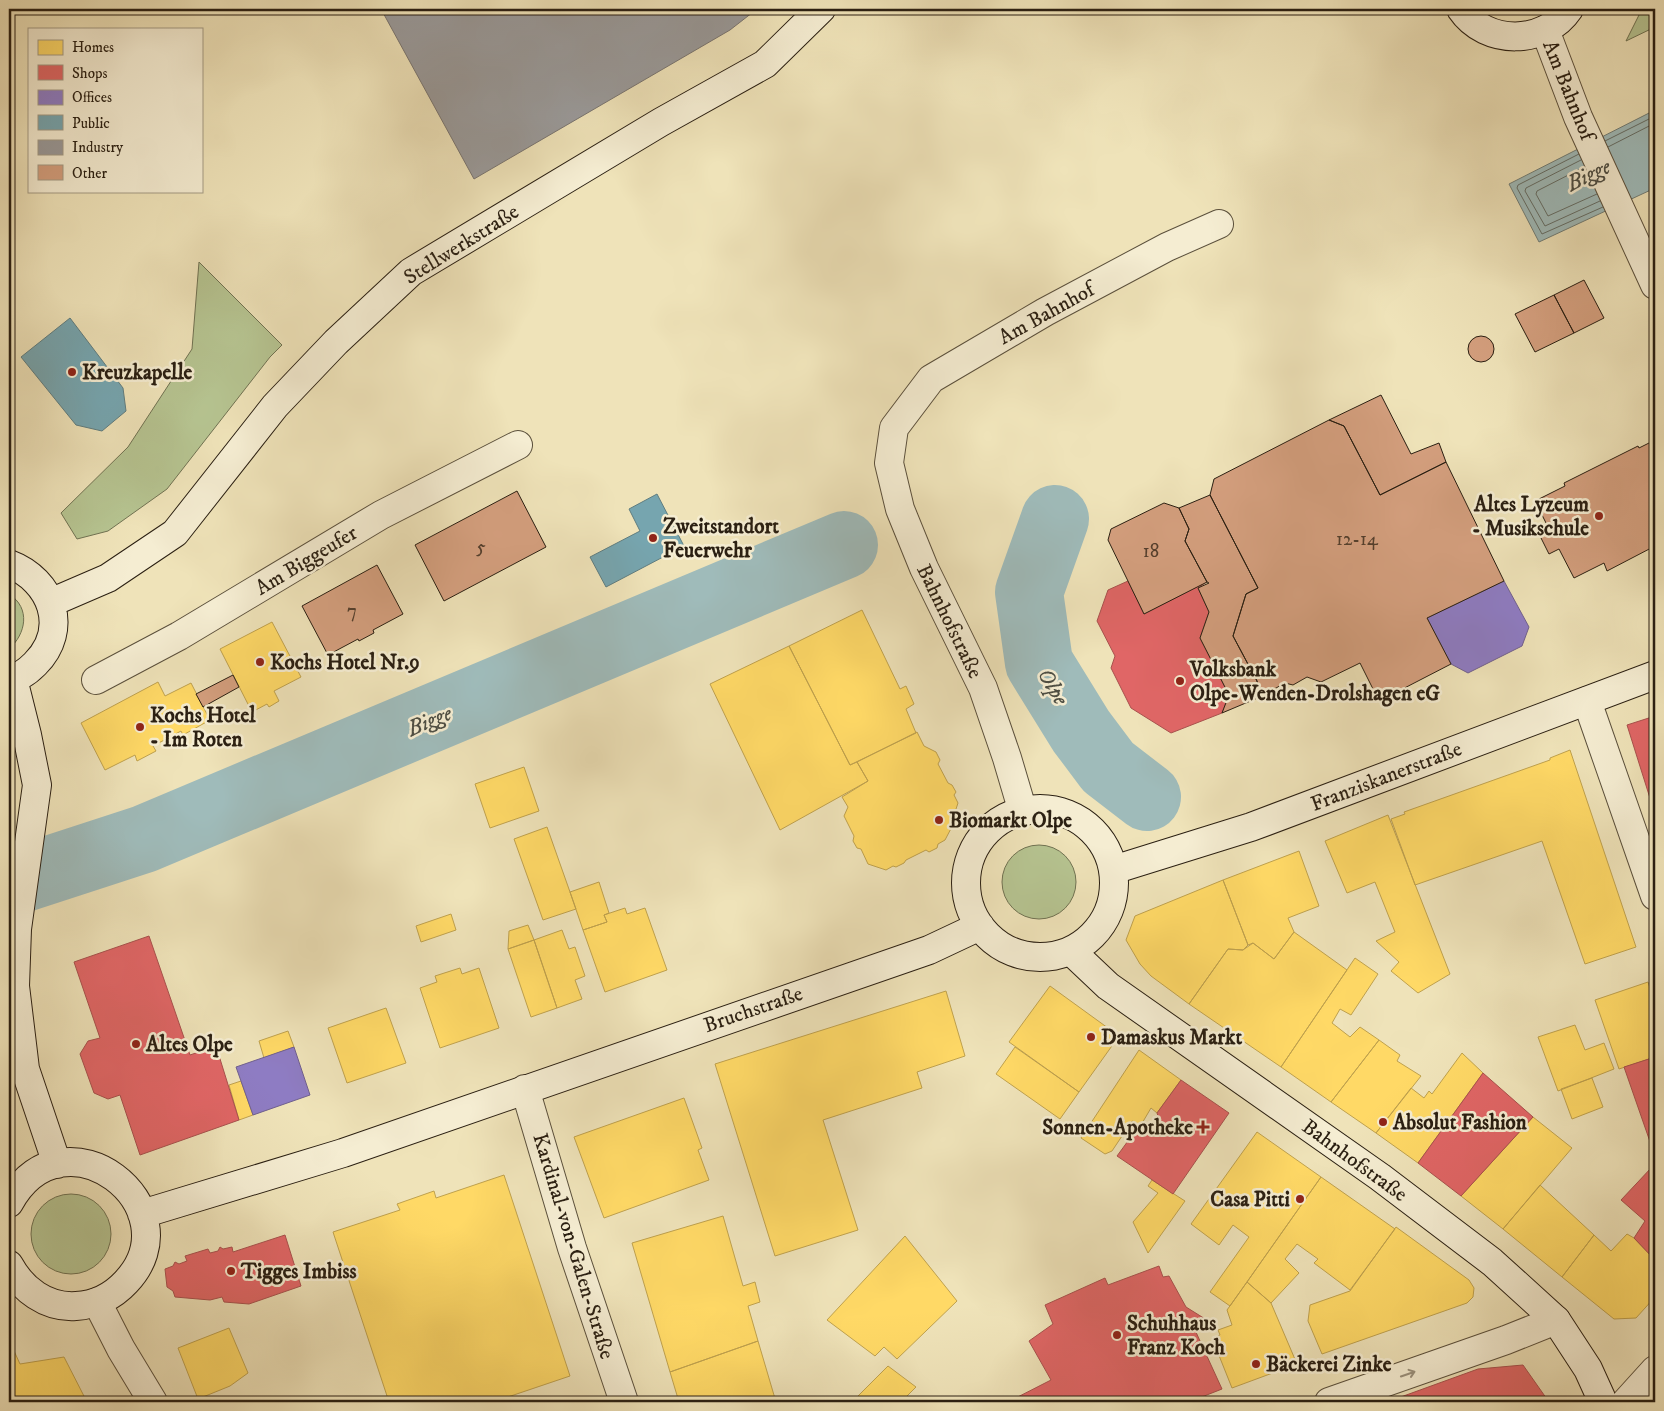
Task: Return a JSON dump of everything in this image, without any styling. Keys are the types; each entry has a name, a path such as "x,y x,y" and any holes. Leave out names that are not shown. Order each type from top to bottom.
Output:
{"street":[{"name":"Stellwerkstraße","path":"50,603 108,578 175,533 275,406 336,342 411,272 661,122 765,64 821,9"},
{"path":"1461,9 1465,15 1483,28 1502,36 1524,36 1545,30 1564,17 1569,9"},
{"name":"Am Bahnhof","path":"1545,30 1578,117 1655,285"},
{"name":"Am Bahnhof","path":"894,428 931,379 1045,312 1167,247 1218,224"},
{"name":"Bahnhofstraße","path":"894,428 889,463 900,509 924,568 983,688 1023,812"},
{"name":"Am Biggeufer","path":"96,680 179,636 380,515 518,445"},
{"path":"9,564 35,578 44,590 50,603 54,622 50,640 42,657 29,670 11,679 27,735 36,785 17,929 15,980 25,1069 57,1164"},
{"name":"Franziskanerstraße","path":"1113,870 1251,827 1655,675"},
{"path":"1587,701 1655,896"},
{"path":"1043,809 1063,813 1080,821 1102,842 1113,870 1113,894 1105,918 1091,937 1071,951 1046,957 1020,955 998,944 980,926 969,904 966,880 971,856 983,836 1004,820 1023,812 1043,809"},
{"name":"Bruchstraße","path":"142,1214 343,1153 929,950 980,926"},
{"name":"Bahnhofstraße","path":"1071,951 1108,986 1380,1177 1477,1250 1556,1320 1588,1369 1604,1402"},
{"name":"Kardinal-von-Galen-Straße","path":"525,1089 572,1248 624,1402"},
{"path":"9,1203 17,1189 34,1173 57,1164 78,1162 100,1167 112,1174 133,1194 142,1214 145,1236 142,1257 131,1276 117,1292 97,1302 75,1306 52,1304 33,1294 16,1278 9,1265"},
{"path":"97,1302 121,1349 153,1402"},
{"path":"1330,1402 1506,1340 1556,1320"},
{"path":"1626,1402 1655,1370"}],"green space":[{"path":"1642,9 1655,9 1655,27 1626,41"},
{"path":"199,262 282,345 270,357 167,489 108,531 77,539 61,513 128,447 192,349"},
{"path":"9,594 21,606 24,621 19,636 9,649"},
{"path":"1032,845 1046,845 1060,851 1070,861 1076,875 1076,889 1070,903 1060,913 1046,919 1032,919 1018,913 1008,903 1002,889 1002,875 1008,861 1018,851"},
{"path":"71,1194 86,1197 99,1206 108,1219 111,1234 108,1249 99,1262 86,1271 71,1274 56,1271 43,1262 34,1249 31,1234 34,1219 43,1206 56,1197"}],"water":[{"path":"1655,110 1655,188 1539,242 1509,184"}],"building: Homes":[{"path":"862,610 900,689 906,686 914,704 906,709 916,733 850,765 789,646"},
{"name":"Kochs Hotel Nr.9","path":"272,622 301,677 274,691 279,701 269,707 267,704 252,712 220,649"},
{"path":"789,646 850,765 857,762 868,781 780,830 710,684"},
{"name":"Kochs Hotel - Im Roten","path":"158,682 165,696 191,683 210,720 183,735 181,731 153,746 156,751 137,761 135,755 105,770 81,723"},
{"path":"917,732 924,746 936,752 940,760 938,764 948,783 952,785 956,792 954,795 958,803 954,815 956,819 945,840 938,844 937,848 929,852 926,850 896,867 893,866 886,870 868,864 861,849 857,848 853,841 854,836 844,816 848,807 842,797 868,781 857,762"},
{"path":"1570,750 1636,947 1585,964 1542,841 1415,885 1391,819 1405,814 1404,812 1550,760 1550,758"},
{"path":"524,767 539,811 490,828 475,784"},
{"path":"1388,815 1450,974 1418,993 1391,971 1399,962 1376,941 1395,932 1375,882 1347,893 1325,841"},
{"path":"547,827 576,909 543,920 514,839"},
{"path":"1299,851 1319,906 1288,918 1294,932 1274,959 1253,943 1248,945 1223,880"},
{"path":"1223,880 1248,945 1243,950 1228,949 1189,1004 1151,976 1140,964 1126,940 1135,916"},
{"path":"599,882 609,913 604,915 607,922 583,930 570,892"},
{"path":"625,908 627,914 645,908 667,970 605,992 583,930 607,922 604,915"},
{"path":"451,914 456,930 421,942 416,926"},
{"path":"528,925 534,940 508,949 509,931"},
{"path":"562,930 569,949 575,947 585,976 575,980 582,999 557,1008 534,940"},
{"path":"1294,932 1347,970 1281,1067 1189,1004 1228,949 1243,950 1253,943 1274,959"},
{"path":"534,940 557,1008 531,1017 508,949"},
{"path":"1355,958 1378,974 1351,1015 1340,1009 1332,1023 1350,1037 1360,1027 1379,1040 1331,1102 1281,1067"},
{"path":"460,968 462,974 479,968 499,1028 440,1048 420,988 437,982 435,976"},
{"path":"1648,982 1655,1004 1655,1057 1619,1069 1595,1000"},
{"path":"1050,986 1119,1036 1079,1092 1009,1042"},
{"path":"946,991 965,1056 917,1072 922,1088 823,1120 858,1230 775,1256 715,1064"},
{"path":"386,1008 406,1063 347,1083 328,1028"},
{"path":"1575,1025 1585,1050 1604,1043 1614,1069 1558,1091 1538,1037"},
{"path":"288,1031 294,1047 264,1058 259,1041"},
{"path":"1379,1040 1400,1055 1397,1061 1421,1076 1376,1133 1331,1102"},
{"path":"1015,1047 1079,1092 1060,1119 996,1074"},
{"path":"1139,1050 1181,1080 1157,1113 1151,1108 1141,1125 1132,1121 1112,1151 1105,1154 1081,1138"},
{"path":"1462,1053 1483,1073 1418,1163 1376,1133 1411,1088 1424,1098 1429,1091 1432,1094"},
{"path":"1592,1078 1603,1107 1572,1119 1561,1089"},
{"path":"241,1081 253,1115 239,1120 229,1085"},
{"path":"684,1098 702,1148 698,1150 709,1180 604,1218 574,1137"},
{"path":"1533,1117 1572,1148 1503,1229 1461,1196"},
{"path":"1257,1132 1321,1177 1230,1306 1210,1292 1249,1237 1233,1225 1219,1245 1191,1224"},
{"path":"504,1175 570,1376 493,1402 389,1402 333,1232 400,1210 397,1204 434,1191 436,1198"},
{"path":"1321,1177 1395,1229 1350,1290 1314,1263 1318,1259 1297,1244 1285,1259 1299,1273 1271,1303 1247,1282"},
{"path":"1152,1180 1185,1201 1148,1253 1133,1222 1158,1193 1148,1186"},
{"path":"1540,1185 1594,1235 1562,1277 1503,1229"},
{"path":"723,1216 743,1286 755,1282 760,1302 748,1306 758,1341 670,1372 632,1243"},
{"path":"1396,1227 1469,1280 1474,1288 1473,1297 1467,1303 1322,1354 1308,1321 1310,1305 1350,1291"},
{"path":"1627,1234 1634,1238 1655,1260 1655,1297 1636,1318 1614,1319 1562,1277 1594,1235 1611,1251"},
{"path":"905,1236 957,1301 897,1359 884,1347 875,1356 827,1320"},
{"path":"1247,1282 1271,1303 1297,1364 1232,1388 1212,1338 1220,1335 1218,1330 1232,1325 1227,1310"},
{"path":"229,1328 248,1373 230,1386 198,1399 178,1348"},
{"path":"9,1340 20,1364 64,1357 87,1402 9,1402"},
{"path":"758,1341 776,1402 679,1402 670,1372"},
{"path":"888,1366 916,1387 901,1402 852,1402"}],"building: Shops":[{"path":"1128,581 1144,614 1208,581 1198,588 1209,612 1200,638 1229,695 1222,713 1171,733 1131,708 1111,668 1115,656 1097,621 1108,590"},
{"path":"1655,716 1655,814 1627,725"},
{"name":"Altes Olpe","path":"149,936 190,1055 216,1046 239,1120 140,1155 120,1095 108,1099 94,1093 80,1054 88,1041 100,1038 74,962"},
{"path":"1655,1057 1655,1156 1624,1067"},
{"path":"1483,1073 1533,1117 1461,1196 1418,1163"},
{"path":"1181,1080 1229,1113 1173,1194 1117,1156 1136,1130 1142,1132 1144,1129 1149,1133 1159,1119 1157,1113"},
{"path":"1652,1167 1655,1170 1655,1260 1634,1238 1645,1221 1621,1200"},
{"name":"Tigges Imbiss","path":"285,1235 301,1286 249,1304 224,1302 222,1297 210,1300 175,1297 173,1291 167,1287 165,1269 173,1266 175,1262 179,1264 187,1261 185,1256 208,1249 210,1253 218,1251 220,1247 223,1249 232,1247 233,1252"},
{"name":"Schuhhaus Franz Koch","path":"1159,1266 1163,1277 1169,1276 1186,1307 1210,1322 1195,1330 1222,1389 1189,1402 1008,1402 1051,1380 1029,1341 1053,1324 1045,1305 1105,1278 1108,1285"},
{"path":"1523,1365 1549,1402 1387,1402 1478,1369"}],"building: Offices":[{"path":"1504,581 1529,627 1522,646 1468,673 1451,664 1427,618"},
{"path":"294,1047 310,1095 253,1115 236,1067"}],"building: Public":[{"name":"Kreuzkapelle","path":"70,318 123,388 126,411 102,431 76,425 21,357"},
{"name":"Zweitstandort Feuerwehr","path":"657,494 684,546 606,587 590,557 640,531 629,509"}],"building: Industry":[{"path":"381,9 757,9 730,30 474,179"}],"building: Other":[{"path":"1584,280 1604,318 1574,333 1554,295"},
{"path":"1554,295 1574,333 1535,352 1515,314"},
{"path":"1481,336 1490,340 1494,349 1490,358 1481,362 1472,358 1468,349 1472,340"},
{"path":"1381,395 1411,454 1439,443 1446,462 1380,495 1344,426 1329,420"},
{"path":"1329,420 1344,426 1380,495 1446,462 1504,581 1427,618 1451,664 1389,696 1374,691 1360,663 1321,682 1307,677 1293,685 1285,683 1260,697 1257,681 1233,636 1246,594 1258,588 1210,495 1214,479"},
{"name":"Altes Lyzeum - Musikschule","path":"1655,440 1655,546 1607,571 1604,563 1574,578 1559,549 1549,554 1540,536 1550,531 1535,501 1565,486 1564,483 1638,446 1639,448"},
{"path":"517,491 546,547 444,601 415,545"},
{"path":"1210,495 1258,588 1246,594 1233,636 1257,681 1260,697 1222,713 1229,695 1200,638 1209,612 1198,588 1209,583 1185,541 1189,529 1179,508"},
{"path":"1164,503 1179,508 1189,529 1185,541 1207,582 1144,614 1108,540 1111,529"},
{"path":"377,565 403,614 373,630 374,633 328,655 302,606"},
{"path":"233,675 239,687 203,707 196,694"}],"waterway":[{"name":"Olpe","path":"1055,519 1029,592 1039,663 1081,731 1108,767 1147,797"},
{"name":"Bigge","path":"9,883 144,839 844,545"}],"place":[{"name":"Kreuzkapelle","path":"72,372"},
{"name":"Altes Lyzeum - Musikschule","path":"1599,516"},
{"name":"Zweitstandort Feuerwehr","path":"653,538"},
{"name":"Kochs Hotel Nr.9","path":"260,662"},
{"name":"Volksbank Olpe-Wenden-Drolshagen eG","path":"1180,681"},
{"name":"Kochs Hotel - Im Roten","path":"140,727"},
{"name":"Biomarkt Olpe","path":"939,820"},
{"name":"Damaskus Markt","path":"1091,1037"},
{"name":"Altes Olpe","path":"136,1044"},
{"name":"Absolut Fashion","path":"1383,1122"},
{"name":"Sonnen-Apotheke","path":"1203,1127"},
{"name":"Casa Pitti","path":"1300,1199"},
{"name":"Tigges Imbiss","path":"231,1271"},
{"name":"Schuhhaus Franz Koch","path":"1117,1335"},
{"name":"Bäckerei Zinke","path":"1256,1364"}]}
